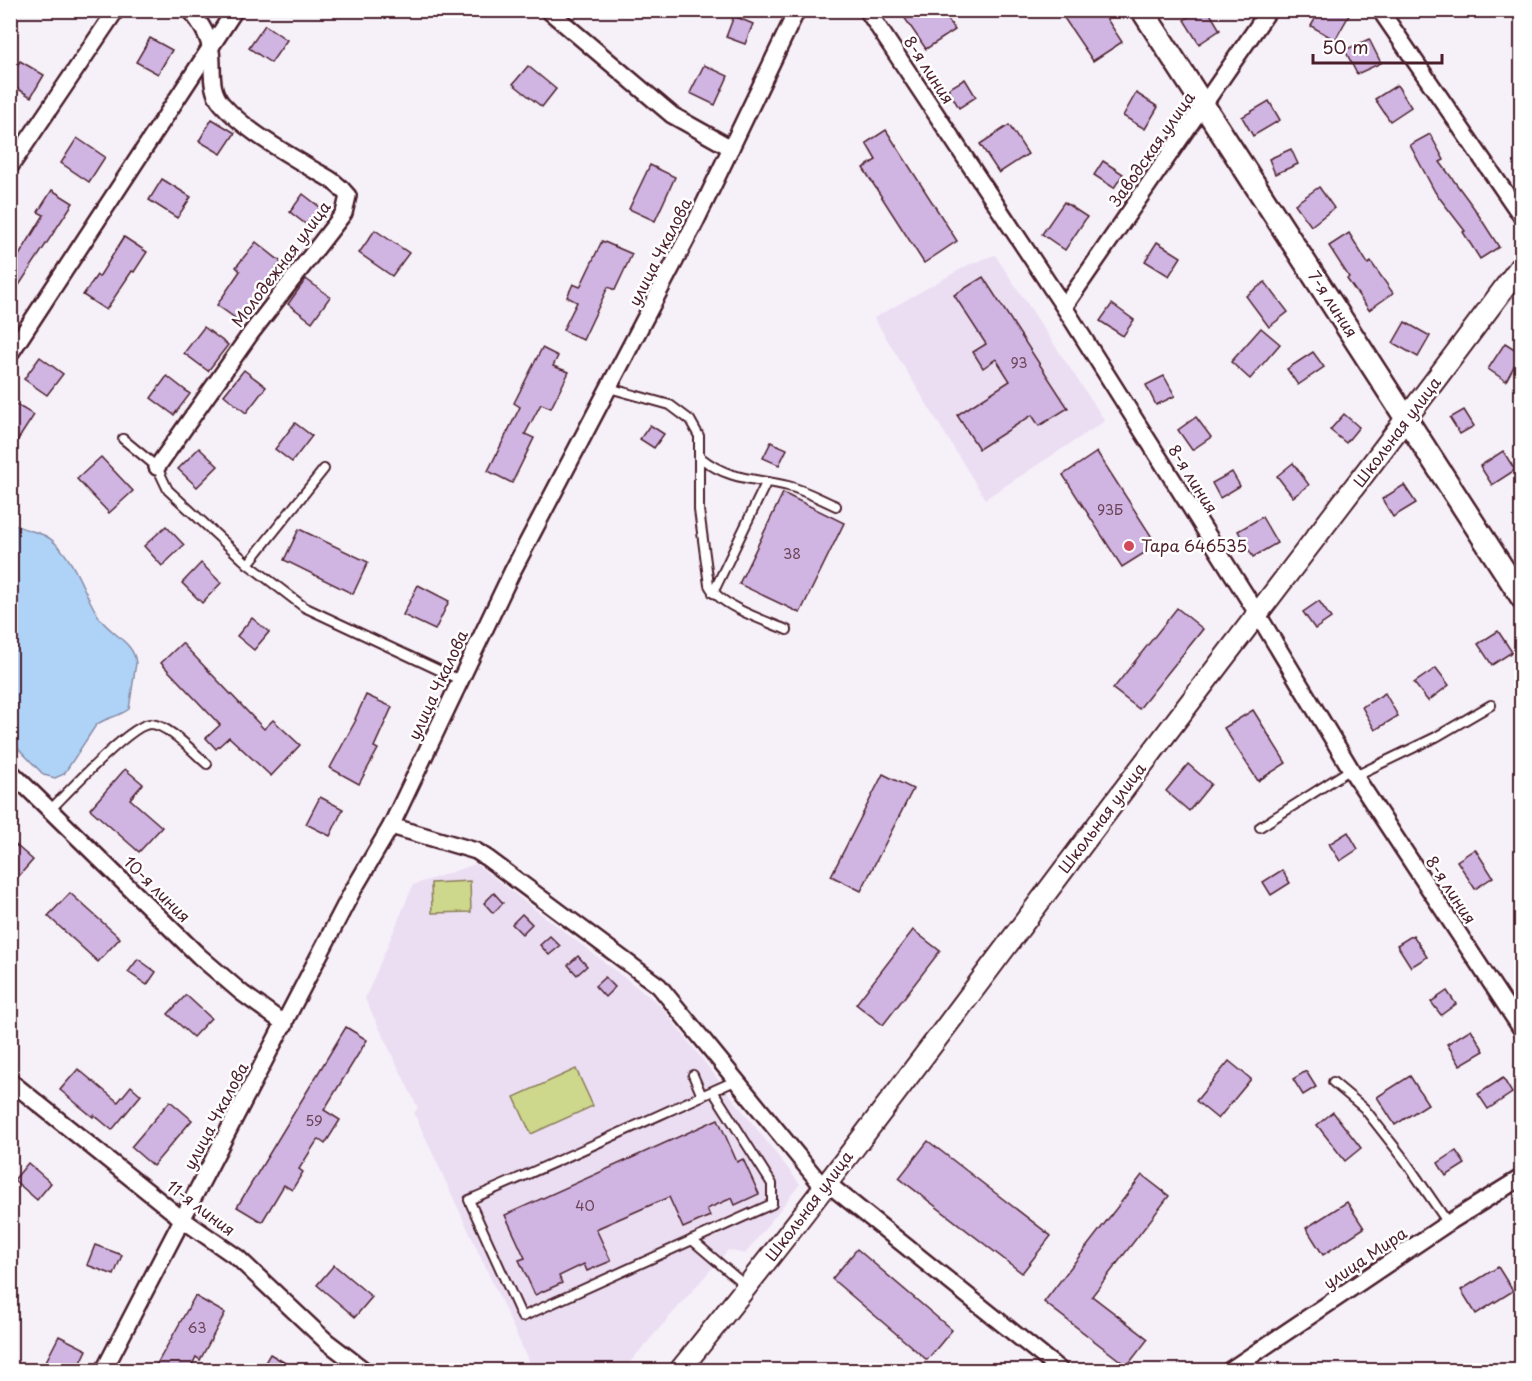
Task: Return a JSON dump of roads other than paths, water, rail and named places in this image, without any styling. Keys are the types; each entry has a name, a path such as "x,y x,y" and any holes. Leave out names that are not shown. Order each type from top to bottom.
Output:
{"main road":[{"name":"7-я линия","path":"1143,10 1521,598"}],"street":[{"path":"10,167 116,10"},
{"name":"Молодежная улица","path":"157,467 251,333 344,213 348,196 338,183 305,165 246,126 220,102 212,84 211,50 200,22 190,10"},
{"name":"Молодежная улица","path":"10,354 211,50 221,29 235,10"},
{"path":"549,10 672,115 731,148"},
{"name":"улица Чкалова","path":"104,1371 352,892 391,826 512,573 696,221 797,10"},
{"name":"8-я линия","path":"867,10 1064,308 1257,613 1353,773 1521,1030"},
{"name":"Заводская улица","path":"1064,308 1269,10"},
{"path":"1380,10 1521,217"},
{"name":"Школьная улица","path":"680,1371 826,1185 1257,613 1407,419 1521,264"},
{"name":"10-я линия","path":"10,771 199,956 242,993 285,1024"},
{"path":"391,826 476,851 659,986 826,1185 1060,1371"},
{"name":"11-я линия","path":"10,1081 182,1219 238,1258 326,1341 364,1371"},
{"name":"улица Мира","path":"1230,1371 1521,1176"}],"lane":[{"path":"609,388 670,405 690,420 699,436 701,458 699,510 709,585 713,593 727,603 787,630"},
{"path":"123,439 157,467 168,490 248,564 304,607 460,680"},
{"path":"701,458 715,469 740,478 789,487 836,506"},
{"path":"248,564 324,469"},
{"path":"713,593 766,483"},
{"path":"1260,827 1353,773 1436,737 1491,705"},
{"path":"51,809 130,734 137,728 150,724 168,729 207,764"},
{"path":"693,1075 702,1096"},
{"path":"712,1091 772,1184 772,1204 522,1317 469,1200 702,1096 712,1091 737,1080"},
{"path":"1333,1082 1364,1108 1404,1159 1448,1223"},
{"path":"692,1240 747,1288"}],"water":[{"path":"10,522 46,536 64,552 101,620 127,645 136,663 129,709 96,725 64,774 55,778 44,775 11,741"}],"place":[{"name":"Тара 646535","path":"1129,546"}]}
